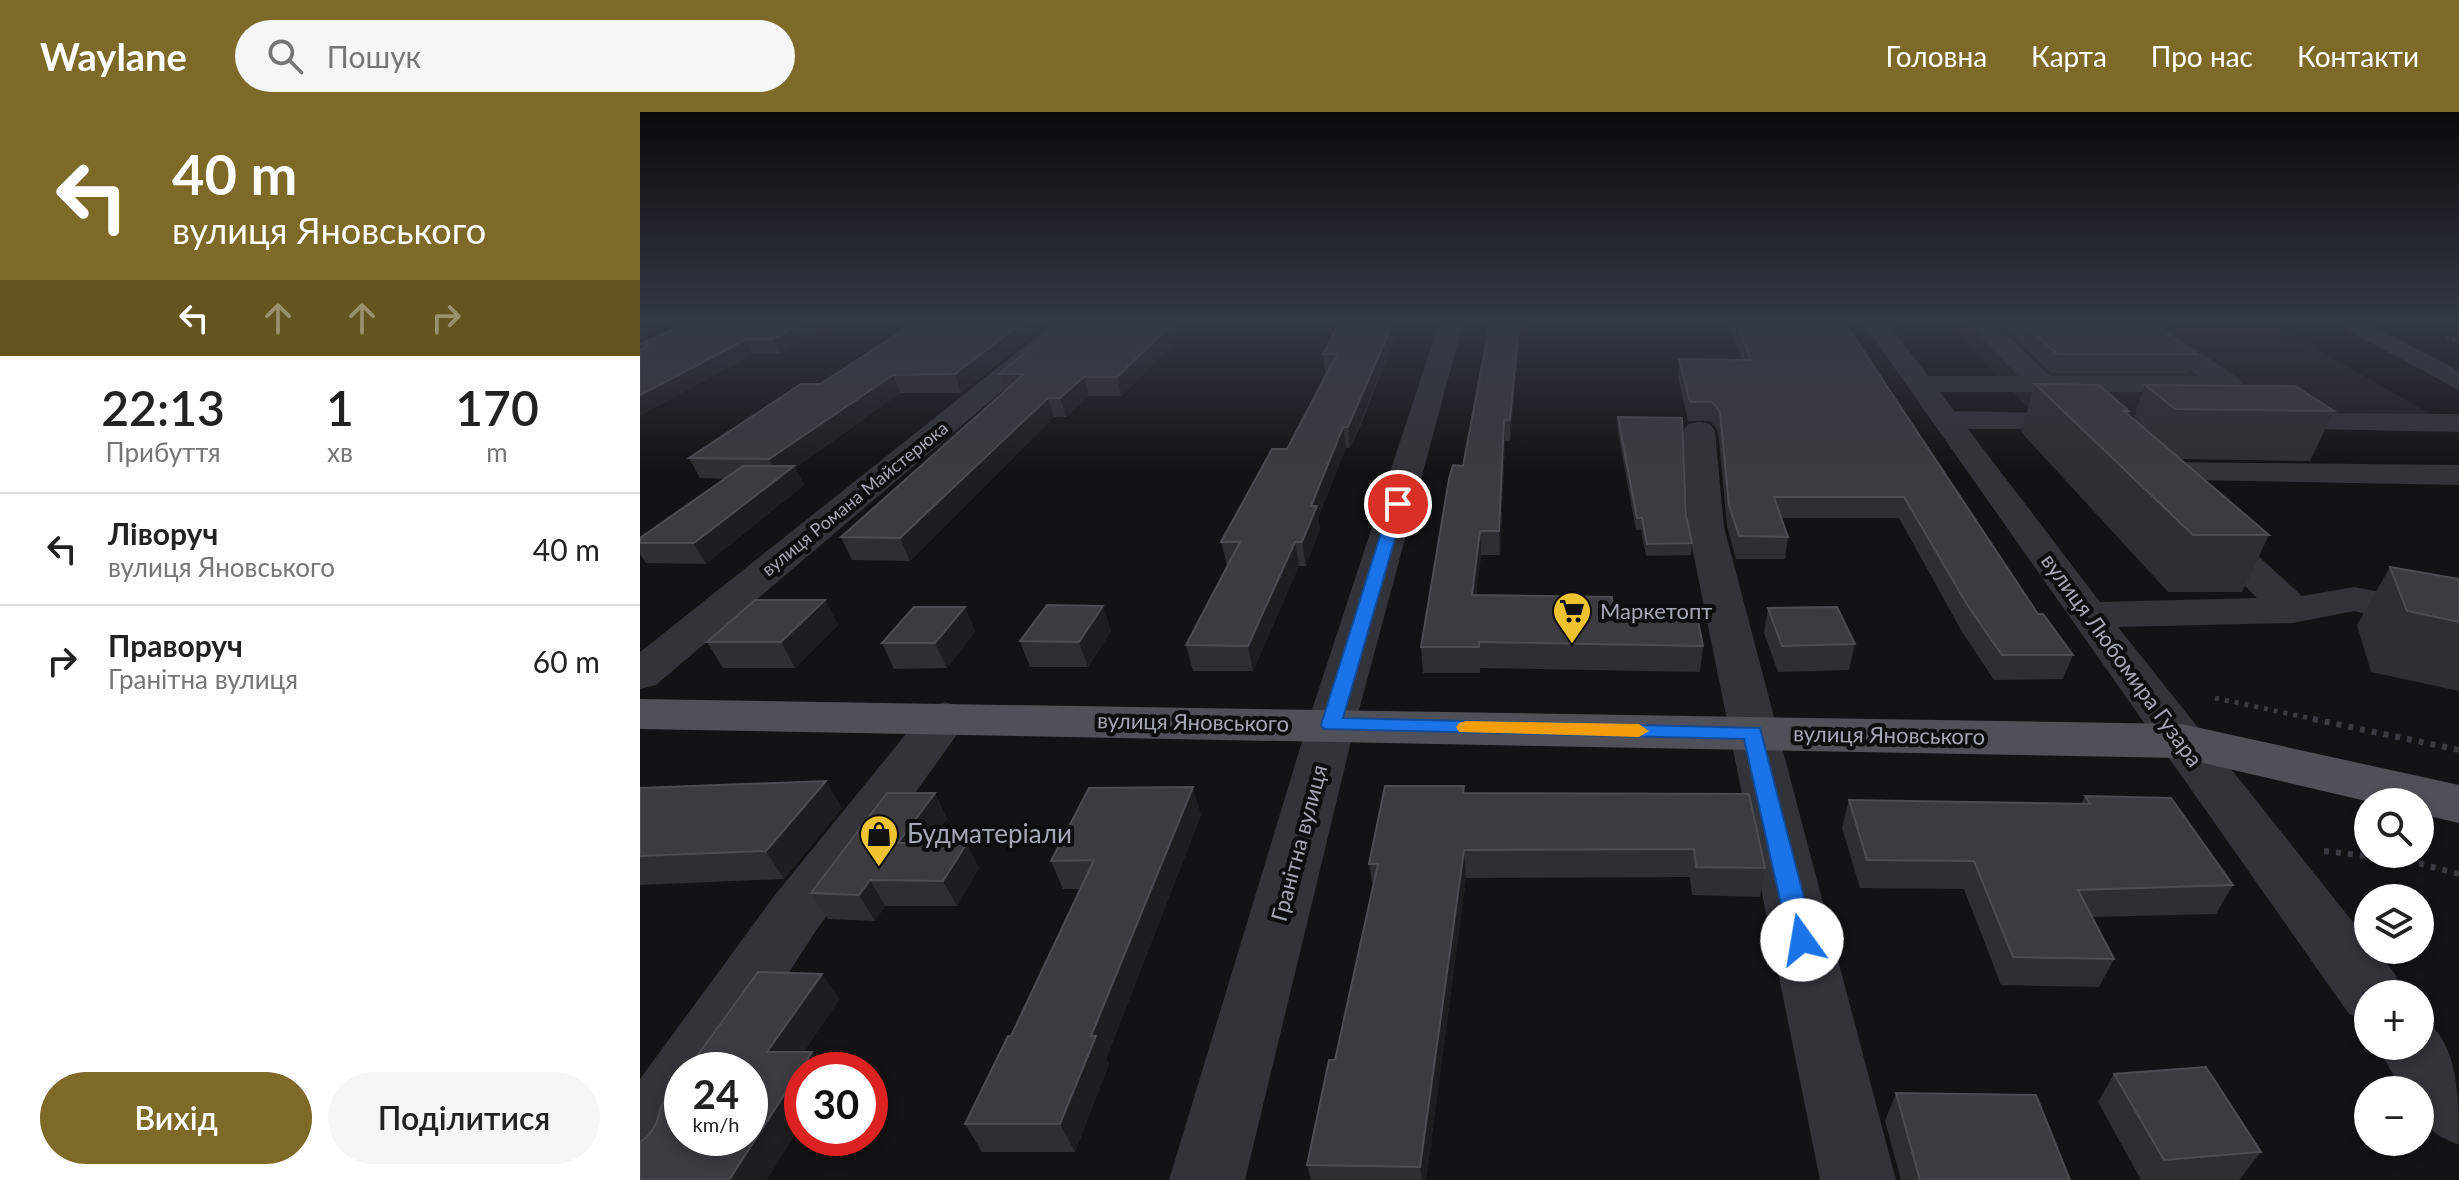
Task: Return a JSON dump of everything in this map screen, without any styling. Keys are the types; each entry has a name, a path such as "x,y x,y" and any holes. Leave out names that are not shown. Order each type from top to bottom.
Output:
{"main road":[{"name":"вулиця Яновського","path":"640,714 2182,741 2459,804"}],"street":[{"name":"вулиця Романа Майстерюка","path":"640,675 1009,373"},
{"name":"Гранітна вулиця","path":"1207,1180 1331,725 1436,373"},
{"name":"вулиця Любомира Гузара","path":"1910,373 2361,980"},
{"path":"2031,373 2043,384"},
{"path":"1918,384 2228,384 2212,373"},
{"path":"1946,420 2117,441 2459,475"},
{"path":"2246,421 2455,425"},
{"path":"1699,431 1706,527 1858,1180"},
{"path":"2117,441 2293,610"},
{"path":"2089,615 2293,610 2354,599 2459,620"},
{"path":"699,1052 796,912 945,718"},
{"path":"2422,1060 2459,1110"},
{"path":"640,1142 664,1105"}],"path":[{"path":"2215,698 2459,750"},
{"path":"2319,851 2410,861 2459,874"}],"shaded area":[{"path":"1995,373 2358,373 2436,417 2035,416"}],"building":[{"path":"640,373 682,373 640,395"},
{"path":"837,373 957,373 893,375 769,459 689,458 801,384 820,384"},
{"path":"1121,373 1117,377 1084,377 1060,398 1048,398 900,538 841,537 1024,374 999,374"},
{"path":"1327,373 1371,373 1348,427 1343,427 1311,506 1317,506 1302,542 1295,542 1248,646 1186,645 1240,542 1221,542 1272,449 1287,449"},
{"path":"1481,373 1514,373 1510,420 1504,420 1499,531 1480,531 1472,595 1612,597 1613,610 1696,611 1703,646 1479,642 1479,647 1421,647 1449,479 1453,465 1463,466"},
{"path":"1683,373 1878,373 2038,614 2043,614 2073,655 2002,655 1968,606 1904,497 1774,497 1788,537 1739,536 1729,505 1720,412 1712,402 1690,402"},
{"path":"2035,384 2099,385 2129,411 2124,411 2269,535 2193,535"},
{"path":"2145,385 2295,386 2334,411 2175,409"},
{"path":"1618,417 1682,418 1686,515 1692,543 1647,544 1642,518 1637,518"},
{"path":"743,466 794,466 694,543 640,543 640,538"},
{"path":"2390,567 2459,579 2459,622 2407,611"},
{"path":"755,600 825,600 781,642 707,642"},
{"path":"1047,605 1103,606 1079,642 1020,641"},
{"path":"914,607 965,607 935,643 882,643"},
{"path":"1837,607 1855,644 1782,646 1768,608"},
{"path":"826,781 766,851 640,856 640,788"},
{"path":"1385,786 1464,786 1463,793 1749,794 1765,868 1696,867 1694,849 1464,850 1420,1167 1307,1165 1329,1060 1335,1060 1378,864 1369,864"},
{"path":"1193,787 1091,1036 1096,1036 1060,1124 965,1124 1008,1036 1011,1036 1094,860 1051,861 1089,788"},
{"path":"887,793 935,793 898,843 967,843 943,881 870,880 859,895 811,893"},
{"path":"2085,796 2171,798 2233,885 2078,890 2114,959 2013,957 1974,861 1867,860 1849,800 2090,804"},
{"path":"758,972 822,974 767,1052 700,1052"},
{"path":"768,1052 784,1052 784,1095 768,1120"},
{"path":"2206,1067 2261,1152 2164,1160 2114,1074"},
{"path":"1896,1093 2036,1095 2070,1180 1920,1180"},
{"path":"664,1102 664,1156 745,1156 729,1180 640,1180 640,1142 656,1124"}],"slow traffic":[{"path":"1466,727 1639,731"}],"place":[{"name":"Маркетопт","path":"1572,645"},
{"name":"Будматеріали","path":"879,868"}],"route":[{"path":"1398,504 1331,725 1752,733 1802,940"}]}
